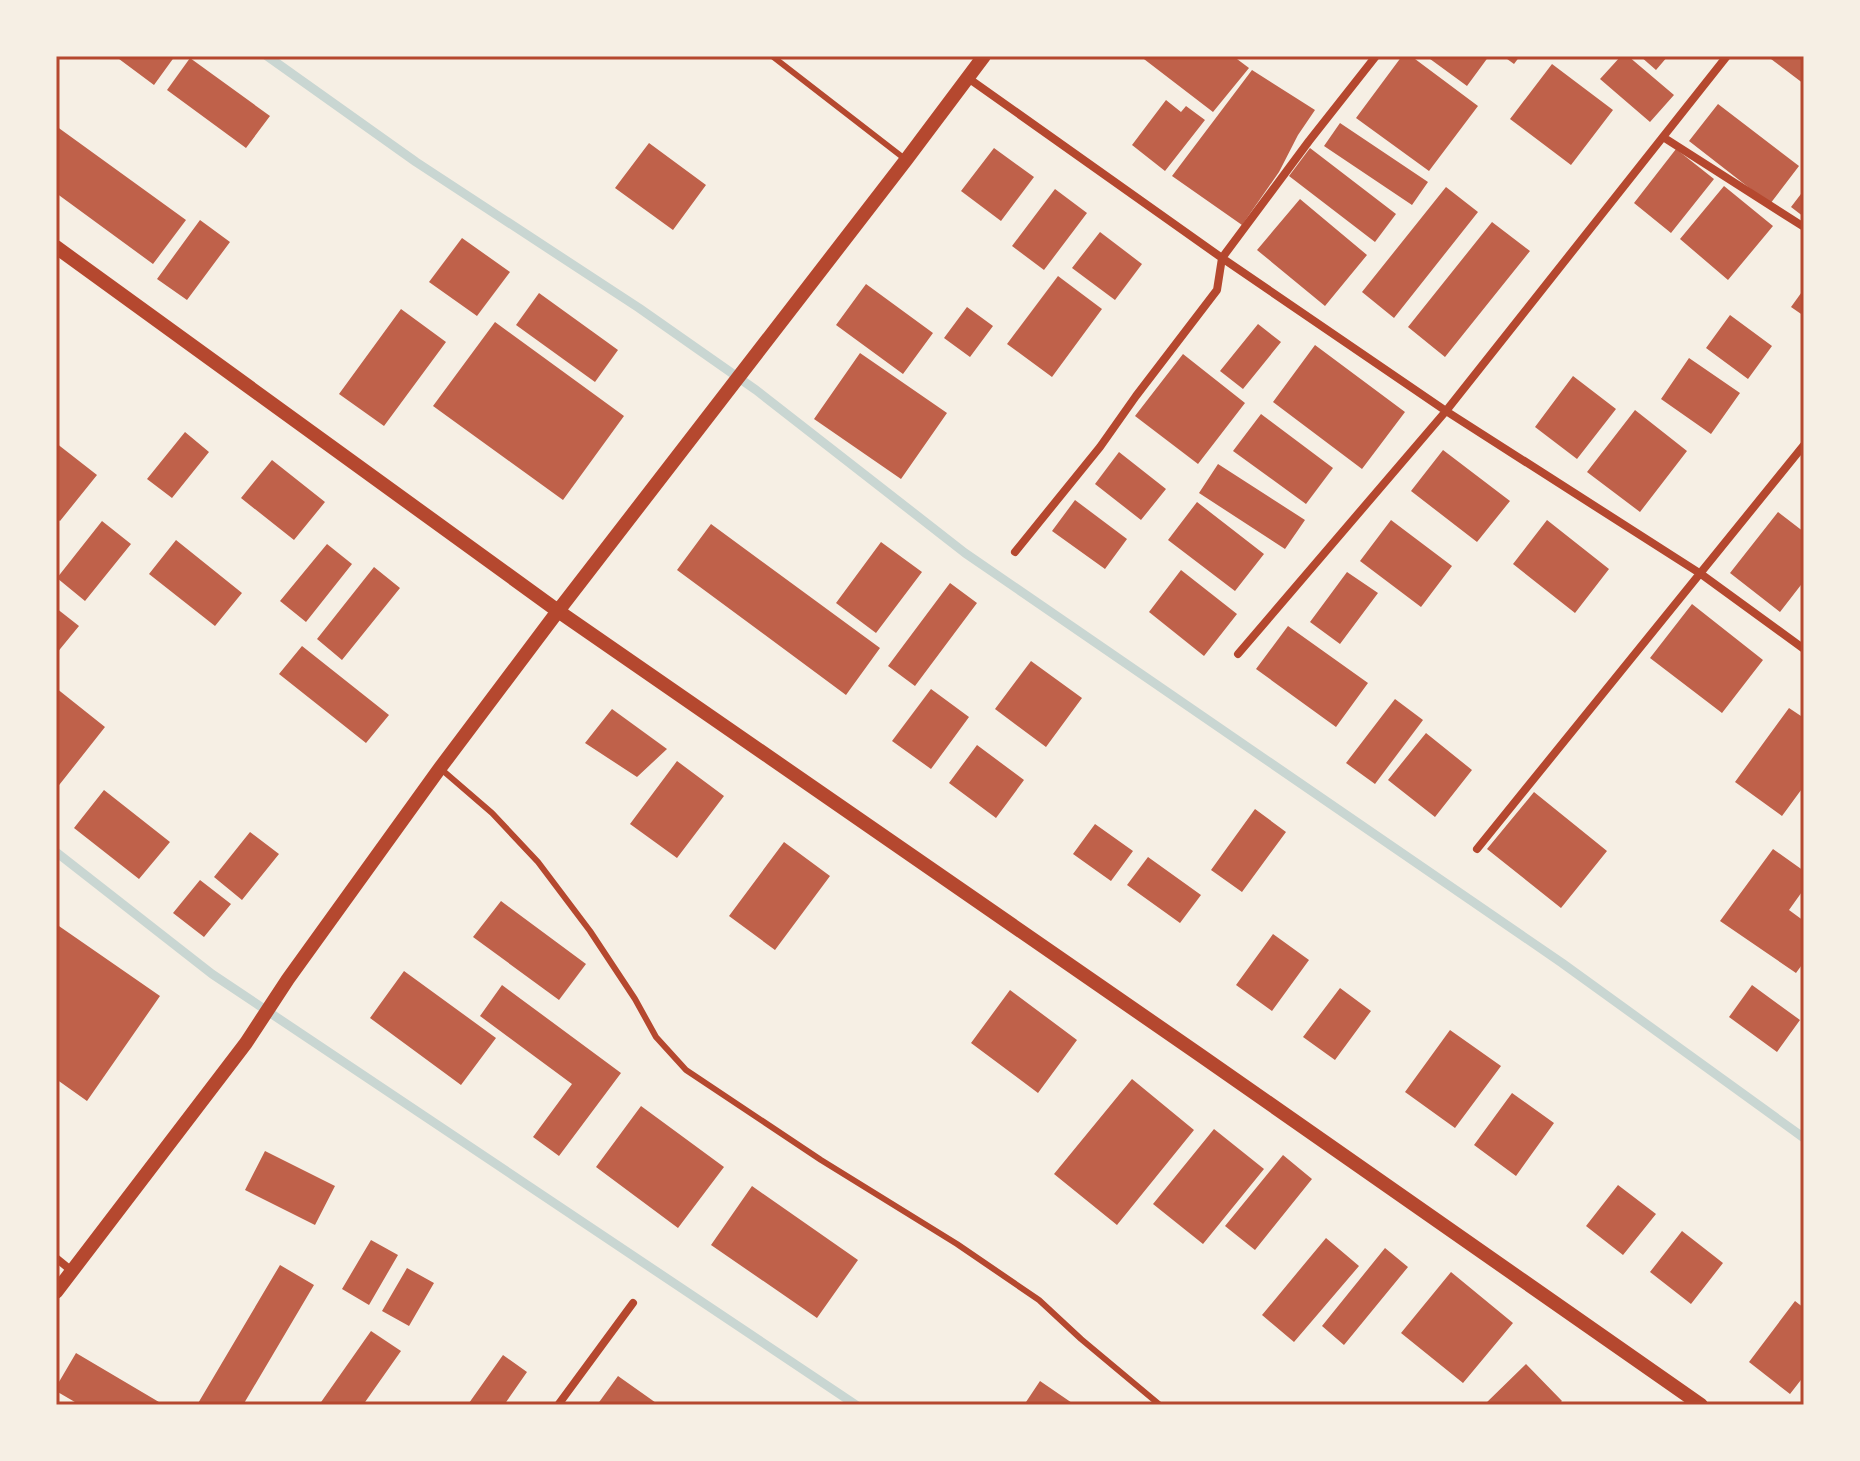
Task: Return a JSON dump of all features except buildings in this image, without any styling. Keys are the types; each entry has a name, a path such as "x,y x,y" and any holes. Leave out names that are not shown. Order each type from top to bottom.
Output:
{"street":[{"path":"56,1292 246,1043 288,979 440,768 984,56"},
{"path":"1015,552 1100,447 1217,290 1222,258 1376,56"},
{"path":"1238,654 1446,411 1727,56"},
{"path":"968,78 1222,258 1446,411 1701,574 1804,649"},
{"path":"1663,137 1804,227"},
{"path":"56,247 558,611 1701,1405"},
{"path":"1477,849 1804,445"},
{"path":"56,1258 72,1271"},
{"path":"558,1405 633,1303"}],"lane":[{"path":"772,56 906,160"},
{"path":"440,768 492,813 538,862 590,931 656,1037 686,1070 1039,1300 1160,1405"}],"waterway":[{"path":"267,56 416,162 639,308 756,390 965,553 1562,963 1804,1138"},
{"path":"56,852 212,974 856,1405"}]}
